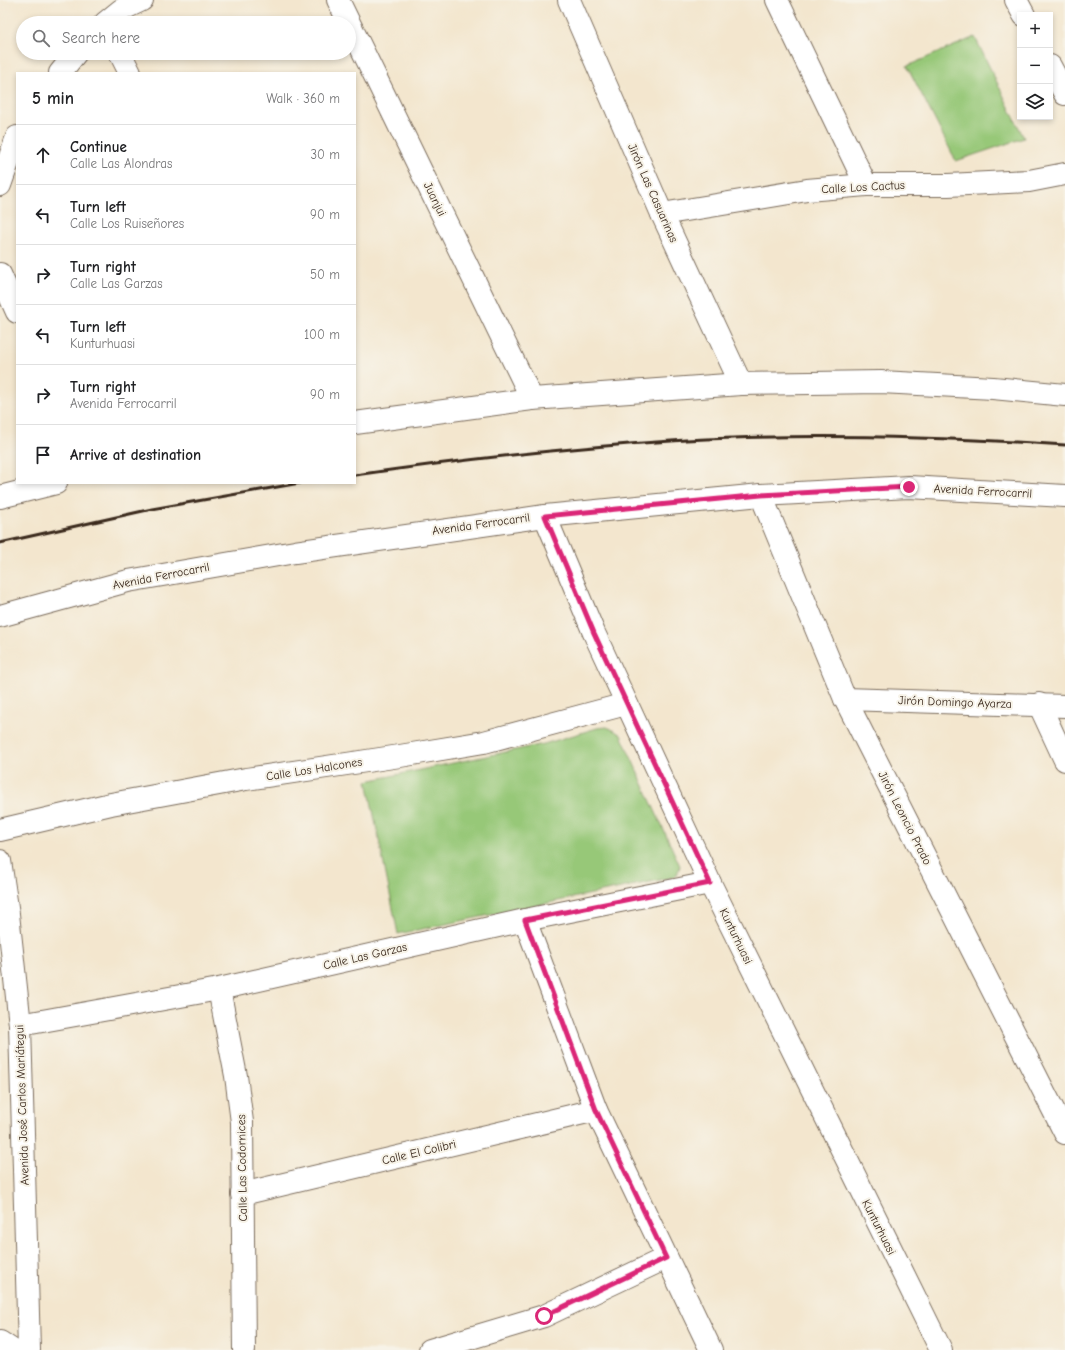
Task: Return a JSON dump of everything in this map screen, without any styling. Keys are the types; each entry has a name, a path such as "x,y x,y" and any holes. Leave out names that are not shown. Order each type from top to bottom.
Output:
{"street":[{"path":"114,16 121,10 142,0"},
{"name":"Juanjui","path":"338,0 346,16"},
{"name":"Jirón Las Casuarinas","path":"569,0 662,214 741,384"},
{"path":"777,0 866,185"},
{"path":"1016,0 1022,12"},
{"name":"Juanjui","path":"356,37 532,399"},
{"path":"61,72 70,60"},
{"path":"124,60 130,72"},
{"path":"1053,72 1065,94"},
{"path":"0,185 16,140"},
{"name":"Calle Los Cactus","path":"662,214 806,190 866,185 948,185 1029,181 1065,174"},
{"path":"0,274 16,310"},
{"path":"356,423 532,399 741,384 881,382 993,388 1065,395"},
{"path":"993,388 1065,384"},
{"path":"0,497 52,484"},
{"name":"Avenida Ferrocarril","path":"0,616 128,581 295,552 545,516 761,495 909,487 1065,496"},
{"name":"Jirón Leoncio Prado","path":"761,495 845,699 1065,1133"},
{"name":"Kunturhuasi","path":"545,516 594,633 710,883 941,1350"},
{"name":"Jirón Domingo Ayarza","path":"845,699 1065,706"},
{"name":"Calle Los Halcones","path":"0,830 111,804 246,779 484,742 626,704"},
{"path":"1038,704 1065,760"},
{"name":"Avenida José Carlos Mariátegui","path":"0,861 8,914 20,1025 29,1350"},
{"name":"Calle Las Garzas","path":"20,1025 219,989 525,920 710,883"},
{"path":"525,920 596,1110 711,1350"},
{"name":"Calle Las Codornices","path":"219,989 236,1076 242,1122 244,1350"},
{"name":"Calle El Colibri","path":"242,1194 596,1110"},
{"path":"430,1350 544,1316 666,1258"},
{"path":"0,1342 12,1350"}],"green space":[{"path":"975,37 1024,138 956,161 907,66"},
{"path":"607,727 621,735 680,866 674,877 398,934 367,781 544,744 597,728"}],"railway":[{"path":"356,475 561,450 686,440 733,438 828,436 876,437 1065,445"},
{"path":"0,543 152,509 294,484"}],"route":[{"path":"544,1316 666,1258 596,1110 525,920 710,883 594,633 545,516 761,495 909,487"}]}
